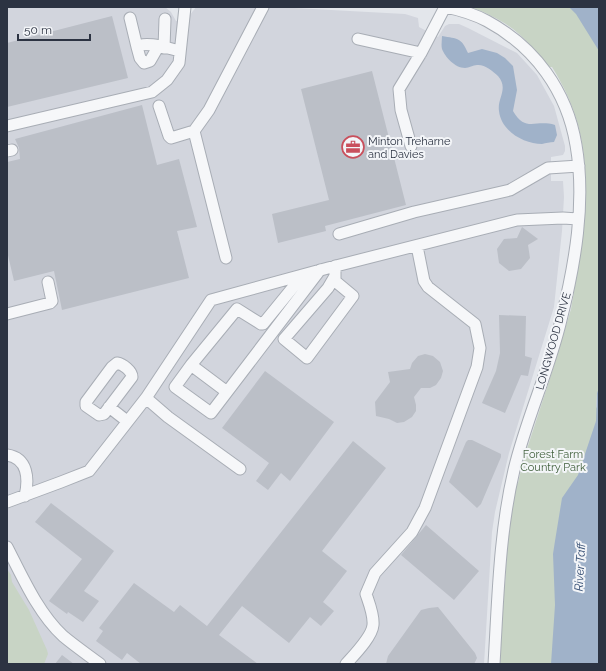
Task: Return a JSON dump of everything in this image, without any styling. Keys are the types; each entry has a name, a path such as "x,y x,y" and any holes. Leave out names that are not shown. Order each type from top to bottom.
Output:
{"street":[{"path":"7,126 152,92 167,80 178,63 184,7"},
{"path":"159,106 168,136 171,138 194,132 209,110 263,7"},
{"path":"411,146 401,110 399,89 445,7"},
{"name":"LONGWOOD DRIVE","path":"445,7 487,20 518,41 542,65 558,91 569,118 576,145 579,166 578,219 572,269 561,321 515,468 506,505 502,539 494,664"},
{"path":"130,18 140,58 144,63 150,61 161,47 165,20"},
{"path":"358,39 420,53"},
{"path":"137,47 140,44 150,44 180,51"},
{"path":"194,132 226,258"},
{"path":"339,234 414,212 510,190 548,168 579,166"},
{"path":"7,502 26,496 89,470 146,398 211,300 320,270 335,271 418,246 517,220 563,218 578,219"},
{"path":"346,664 363,645 373,626 371,611 366,594 375,573 412,532 425,508 477,367 480,348 475,324 428,288 424,281 418,246"},
{"path":"303,274 263,324 237,309 175,387 211,412 256,354 270,333 320,270"},
{"path":"335,271 335,281 353,296 307,358 284,339 328,288 335,271"},
{"path":"7,314 50,303 52,301 48,282"},
{"path":"119,363 130,371 132,377 109,407 104,414 99,416 86,406 86,402 114,364 119,363"},
{"path":"191,365 227,392"},
{"path":"146,398 168,417 240,469"},
{"path":"109,407 127,421"},
{"path":"7,455 13,456 23,464 28,483 26,496"},
{"path":"7,547 29,588 47,616 62,635 100,664"}],"shaded area":[{"path":"7,7 165,7 171,12 176,21 188,22 190,15 196,7 276,7 405,14 418,18 419,27 438,37 445,26 449,24 459,24 468,28 517,53 537,75 554,106 565,146 563,155 551,157 551,181 563,181 564,197 562,231 554,307 509,453 495,512 492,532 484,664 41,664 7,578"}],"green space":[{"name":"Forest Farm Country Park","path":"470,7 589,7 599,40 599,392 597,393 596,407 599,411 557,562 554,664 500,664 501,646 499,640 501,588 505,585 509,511 512,511 514,501 511,498 515,485 518,483 523,461 571,309 581,250 583,213 585,212 586,192 584,155 581,137 570,102 552,67 542,60 534,52 530,45 509,26 495,17"},
{"path":"7,569 11,575 12,582 29,610 47,650 48,654 44,664 7,664"}],"water":[{"path":"569,7 599,7 599,51 576,14"},
{"path":"442,36 461,41 468,53 482,49 497,53 505,58 513,66 517,90 513,111 522,122 527,124 542,123 555,125 557,135 554,142 542,144 528,142 514,135 504,125 499,111 503,85 498,76 491,70 480,65 461,68 454,64 448,59 442,49"},
{"name":"River Taff","path":"599,388 599,664 551,664 555,605 553,554 562,498 578,475 596,421 597,393"}],"building":[{"path":"112,16 128,78 7,107 7,43"},
{"name":"Minton Treharne and Davies","path":"372,71 406,205 325,226 326,231 278,243 272,214 329,200 301,89"},
{"path":"142,105 157,165 179,159 197,227 177,231 189,278 62,310 54,271 14,281 7,251 7,162 20,159 19,148 15,139"},
{"path":"522,227 538,239 528,245 530,258 521,269 509,271 499,263 497,249 504,239 517,238"},
{"path":"499,315 526,316 525,356 532,358 528,376 521,375 505,413 482,403 496,371 500,353"},
{"path":"425,354 433,356 440,362 443,371 441,378 436,385 430,388 421,388 414,397 416,411 412,417 404,422 397,423 389,419 376,416 375,402 390,382 388,372 410,369 412,363 418,356"},
{"path":"265,371 334,422 290,481 281,473 268,490 256,481 269,463 222,428"},
{"path":"468,440 472,440 501,454 481,504 477,508 449,482"},
{"path":"353,441 386,468 322,551 347,571 323,602 334,611 321,626 310,617 289,643 242,606 219,635 258,664 141,664 127,653 122,660 96,641 103,631 99,628 134,583 174,612 180,605 207,626"},
{"path":"51,503 114,551 84,591 99,601 83,622 68,612 67,614 49,601 82,559 35,522"},
{"path":"426,525 479,571 454,600 401,555"},
{"path":"438,607 475,653 477,658 474,664 386,664 388,656 421,610"},
{"path":"62,655 74,664 55,664"}],"place":[{"name":"Minton Treharne and Davies","path":"353,147"}]}
